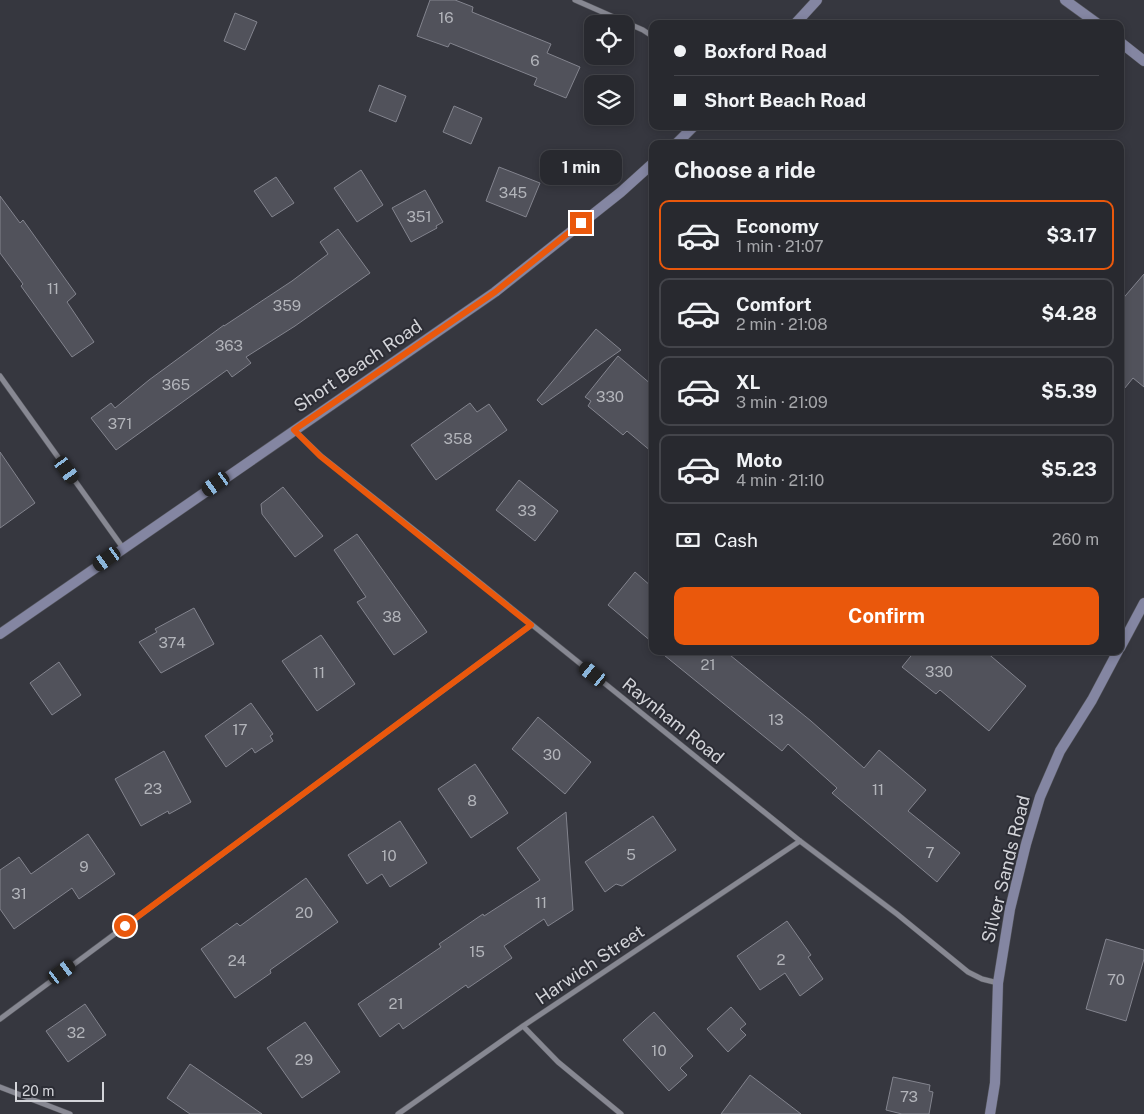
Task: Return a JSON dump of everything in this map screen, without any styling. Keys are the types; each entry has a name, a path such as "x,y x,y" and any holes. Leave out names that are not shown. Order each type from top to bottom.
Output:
{"main road":[{"path":"799,20 817,0"},
{"path":"1065,0 1092,20"},
{"path":"1124,45 1144,61"},
{"path":"680,140 690,130"},
{"name":"Short Beach Road","path":"0,634 495,292 621,192 649,167"},
{"name":"Silver Sands Road","path":"1124,641 1144,603"},
{"name":"Silver Sands Road","path":"990,1114 995,1082 998,983 1010,909 1026,844 1040,797 1060,751 1092,700 1116,655"}],"street":[{"path":"575,0 649,34"},
{"path":"0,376 123,548"},
{"name":"Raynham Road","path":"294,430 320,456 800,841 897,914 968,972 982,979 998,983"},
{"path":"0,1019 531,625"},
{"name":"Harwich Street","path":"398,1114 523,1026 800,841"},
{"path":"523,1026 558,1062 621,1114"},
{"path":"0,1087 70,1114"}],"building":[{"path":"430,0 455,0 473,7 472,12 551,44 547,53 580,67 566,98 534,85 537,78 450,43 448,47 417,36"},
{"path":"235,13 257,22 245,50 224,41"},
{"path":"379,85 406,96 396,122 369,111"},
{"path":"454,106 482,118 471,144 443,132"},
{"path":"499,167 540,183 526,217 486,201"},
{"path":"361,170 383,205 357,222 334,188"},
{"path":"276,177 294,203 272,217 254,191"},
{"path":"425,190 443,222 436,226 437,228 411,242 392,208"},
{"path":"0,196 20,223 23,220 76,294 67,302 94,342 72,357 21,286 23,284 0,253"},
{"path":"338,229 370,273 295,326 246,357 251,363 232,377 227,370 116,450 91,418 111,403 115,408 149,380 224,325 292,281 328,254 320,242"},
{"path":"1144,274 1144,387 1133,378 1124,389 1124,297"},
{"path":"596,329 621,350 542,405 537,400"},
{"path":"618,356 649,382 649,449 627,431 623,435 588,406 591,401 585,397"},
{"path":"470,403 477,412 489,404 507,430 436,480 411,445"},
{"path":"0,452 35,503 0,528"},
{"path":"519,480 558,511 535,541 496,510"},
{"path":"283,487 323,536 295,557 262,514 261,504"},
{"path":"357,534 427,632 394,655 357,602 366,597 334,550"},
{"path":"635,572 649,584 649,639 608,605"},
{"path":"194,608 214,644 161,673 139,642 157,632 155,629"},
{"path":"321,635 355,684 317,711 282,661"},
{"path":"664,655 730,655 811,721 864,768 879,750 926,790 908,811 960,853 937,882 832,793 837,788 788,744 782,751"},
{"path":"912,655 990,655 1026,686 989,731 940,690 936,694 902,667"},
{"path":"59,662 81,695 52,715 30,683"},
{"path":"251,703 273,734 270,736 273,741 255,753 252,748 226,767 205,736"},
{"path":"538,717 591,762 565,794 512,749"},
{"path":"164,751 191,802 169,814 168,811 141,826 115,779"},
{"path":"475,764 508,813 471,838 438,789"},
{"path":"566,812 573,910 548,926 544,919 504,946 512,958 468,988 466,985 403,1029 399,1023 380,1037 358,1004 441,947 439,944 483,914 484,916 540,880 517,848"},
{"path":"653,816 676,850 622,886 616,884 605,892 585,862"},
{"path":"400,821 427,863 390,887 382,874 367,884 348,855"},
{"path":"88,834 115,874 79,899 72,888 14,929 0,909 0,870 19,857 31,874"},
{"path":"306,878 338,922 270,970 271,973 235,998 201,949 237,923 240,926"},
{"path":"787,921 811,955 808,957 823,979 800,996 785,973 760,990 737,956"},
{"path":"1106,939 1144,950 1144,959 1126,1021 1086,1009"},
{"path":"85,1004 106,1035 68,1062 46,1031"},
{"path":"731,1007 746,1024 740,1029 746,1035 728,1052 707,1029"},
{"path":"654,1012 693,1056 680,1068 687,1075 669,1091 623,1040"},
{"path":"305,1022 340,1072 302,1098 267,1048"},
{"path":"190,1064 262,1114 190,1114 167,1098"},
{"path":"750,1075 801,1114 721,1114"},
{"path":"893,1077 930,1085 929,1091 933,1092 929,1114 902,1114 886,1110"}],"route":[{"path":"125,926 531,625 320,456 294,430 495,292 581,223"}]}
